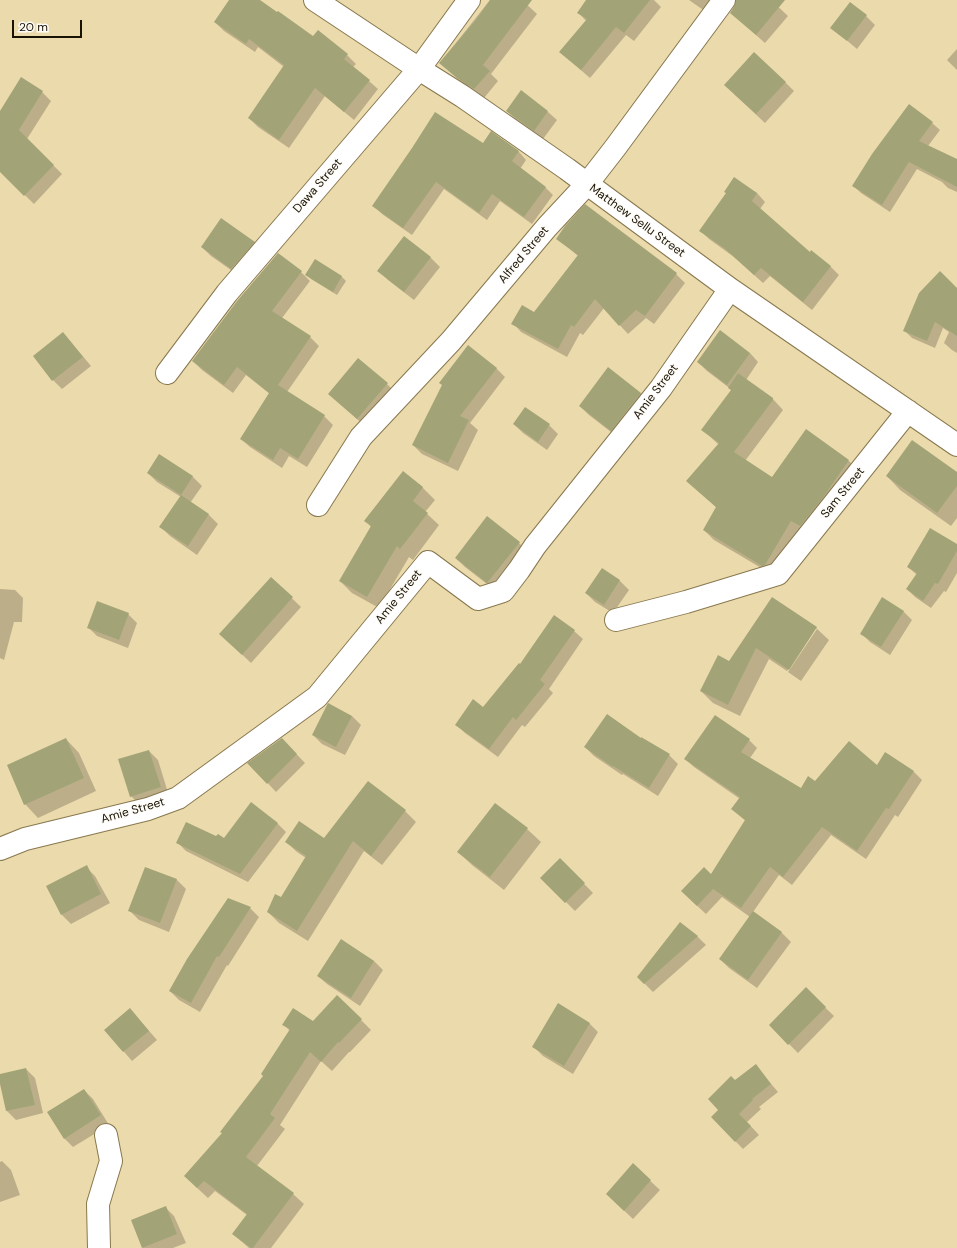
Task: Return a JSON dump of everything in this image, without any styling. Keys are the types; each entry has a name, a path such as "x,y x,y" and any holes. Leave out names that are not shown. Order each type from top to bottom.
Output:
{"street":[{"name":"Matthew Sellu Street","path":"314,0 418,69 462,96 587,184 730,289 957,445"},
{"name":"Dawa Street","path":"167,373 227,293 418,69 469,0"},
{"name":"Alfred Street","path":"318,506 361,437 451,341 547,227 587,184 724,0"},
{"name":"Amie Street","path":"0,849 25,839 148,809 178,798 317,698 428,562 478,599 503,591 520,570 535,546 661,388 730,289"},
{"name":"Sam Street","path":"616,620 686,602 778,574 908,411"},
{"path":"99,1248 98,1204 111,1161 106,1135"}],"building":[{"path":"229,0 260,0 313,36 318,30 348,54 344,59 370,80 344,112 315,88 279,140 248,118 284,65 249,39 246,44 214,22"},
{"path":"490,0 532,0 483,65 490,71 474,89 457,78 439,63 475,21"},
{"path":"586,0 650,0 624,33 616,27 581,70 559,52 587,19 577,13"},
{"path":"736,0 785,0 756,35 730,13"},
{"path":"850,2 867,15 847,41 830,28"},
{"path":"754,52 786,82 756,114 724,85"},
{"path":"21,77 43,91 19,130 54,165 24,196 0,172 0,111"},
{"path":"521,90 548,111 534,131 506,111"},
{"path":"909,104 933,122 919,141 957,159 957,187 909,162 882,205 852,186 872,154"},
{"path":"435,112 483,143 491,131 519,151 512,161 546,187 524,217 492,194 479,213 436,182 403,228 372,206"},
{"path":"734,177 757,193 752,201 810,252 811,250 831,266 803,302 761,268 754,275 724,248 699,231 726,193 724,192"},
{"path":"585,204 677,273 645,316 636,310 619,326 595,299 574,327 571,325 558,349 511,324 522,305 534,312 578,255 556,239 565,226"},
{"path":"221,218 255,242 231,269 201,247"},
{"path":"404,236 431,257 404,292 377,271"},
{"path":"278,253 302,271 272,311 311,336 278,385 325,415 298,459 280,448 273,460 240,439 269,393 237,367 224,385 192,361 237,301"},
{"path":"315,259 342,276 333,292 305,275"},
{"path":"940,271 957,288 957,336 935,322 927,341 903,331 919,293"},
{"path":"720,330 750,353 727,385 697,362"},
{"path":"63,332 83,357 52,381 33,356"},
{"path":"468,345 497,368 460,416 469,420 448,463 412,445 442,385 439,383"},
{"path":"358,358 388,383 357,419 328,394"},
{"path":"608,367 641,393 611,431 579,406"},
{"path":"738,373 773,398 773,400 734,452 772,477 806,429 849,460 822,499 800,526 791,521 765,565 762,566 703,530 716,507 686,481 719,443 701,430 731,390 728,388"},
{"path":"525,407 550,424 538,442 513,424"},
{"path":"912,440 957,472 957,486 937,513 886,476"},
{"path":"159,454 193,476 181,495 147,473"},
{"path":"403,471 423,487 413,501 428,513 400,549 397,546 367,597 339,581 371,526 364,521"},
{"path":"181,495 209,514 188,546 159,527"},
{"path":"487,516 520,542 487,583 455,558"},
{"path":"930,528 957,544 957,551 938,584 935,583 923,601 906,589 917,573 907,567"},
{"path":"602,568 620,580 604,605 585,593"},
{"path":"271,577 293,597 242,655 219,634"},
{"path":"772,597 817,627 789,670 756,648 728,705 700,691 718,655 729,661"},
{"path":"882,597 904,611 881,647 860,634"},
{"path":"97,601 129,613 119,640 87,628"},
{"path":"554,615 575,630 540,680 545,684 516,720 513,717 489,749 455,725 473,699 483,707 519,663 520,664"},
{"path":"328,703 352,716 336,747 312,735"},
{"path":"607,714 641,738 670,754 649,788 613,767 584,747"},
{"path":"715,715 750,739 741,752 801,788 808,776 815,781 849,741 877,765 885,752 914,771 889,809 886,808 857,851 822,827 783,877 770,867 741,908 713,889 697,906 681,891 704,867 711,874 745,820 731,809 740,797 684,759"},
{"path":"66,738 84,778 24,805 7,765"},
{"path":"282,738 297,754 267,784 247,763"},
{"path":"149,750 161,787 130,797 118,759"},
{"path":"368,781 406,810 371,856 353,841 297,931 267,912 275,894 281,897 306,856 285,842 299,821 324,838"},
{"path":"251,802 278,823 240,874 176,843 186,822 216,836 218,834 224,838"},
{"path":"495,803 528,828 490,877 457,852"},
{"path":"560,858 585,883 565,903 540,878"},
{"path":"87,865 101,894 61,915 46,886"},
{"path":"145,867 177,879 160,923 128,911"},
{"path":"228,898 251,907 219,957 217,956 191,1003 169,991 187,959"},
{"path":"753,911 782,932 748,980 719,959"},
{"path":"680,922 698,936 644,984 637,977"},
{"path":"341,939 374,961 351,998 317,976"},
{"path":"806,987 826,1007 788,1045 769,1025"},
{"path":"337,995 362,1019 339,1043 338,1042 321,1062 310,1052 270,1114 275,1118 246,1157 294,1193 253,1248 251,1248 232,1234 247,1214 204,1181 197,1188 184,1176 222,1133 220,1132 263,1076 261,1074 290,1029 282,1025 293,1008 313,1021"},
{"path":"558,1003 590,1023 564,1066 532,1047"},
{"path":"130,1008 149,1031 123,1052 104,1030"},
{"path":"756,1064 771,1084 752,1099 753,1100 739,1114 751,1126 735,1142 711,1117 718,1110 708,1099 731,1076 735,1080"},
{"path":"26,1068 35,1105 6,1111 0,1084 0,1074"},
{"path":"84,1089 101,1115 64,1139 47,1112"},
{"path":"633,1163 651,1180 624,1211 606,1194"},
{"path":"166,1206 177,1234 142,1248 131,1220"}]}
